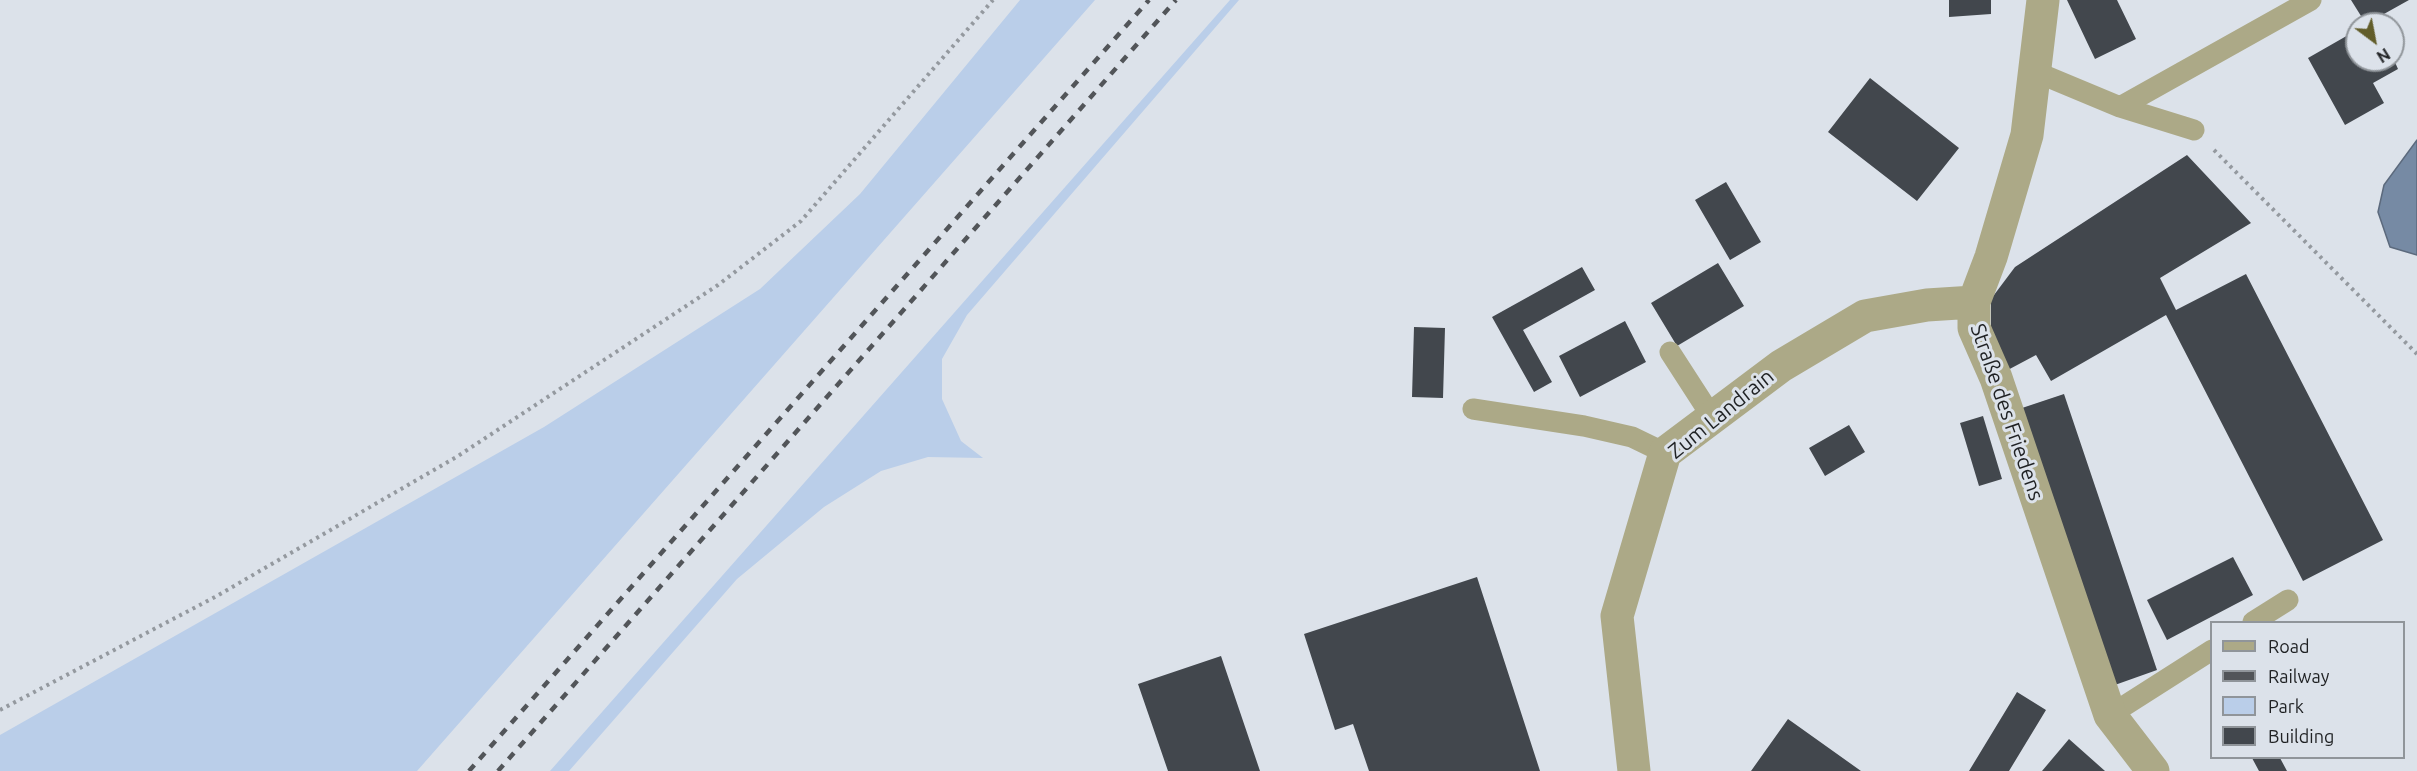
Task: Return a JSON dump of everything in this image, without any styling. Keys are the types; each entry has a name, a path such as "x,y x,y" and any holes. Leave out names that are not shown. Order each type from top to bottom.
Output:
{"street":[{"name":"Straße des Friedens","path":"2043,0 2027,135 1991,257 1974,302 1974,328 1996,378 2110,715 2153,771"},
{"name":"Zum Landrain","path":"1634,771 1617,616 1665,453 1780,366 1865,316 1927,305 1974,302"}],"lane":[{"path":"2120,107 2311,0"},
{"path":"2036,72 2120,107 2194,130"},
{"path":"1670,352 1712,417"},
{"path":"1473,409 1584,426 1632,436 1665,453"},
{"path":"2255,621 2288,600"},
{"path":"2110,715 2210,651"}],"path":[{"path":"0,710 215,597 458,456 718,285 801,221 993,0"},
{"path":"2194,130 2417,354"}],"green space":[{"path":"1020,0 1095,0 417,771 0,771 0,735 544,427 760,289 860,194"},
{"path":"1230,0 1239,0 967,315 942,359 942,399 961,441 983,458 928,457 881,471 824,507 737,579 569,771 550,771"}],"shaded area":[{"path":"2417,140 2417,255 2390,247 2378,212 2384,185"}],"building":[{"path":"1949,0 1991,0 1991,14 1949,17"},
{"path":"2067,0 2117,0 2136,39 2095,59"},
{"path":"2351,0 2409,0 2388,12 2358,12"},
{"path":"2345,37 2345,72 2393,72 2373,83 2384,103 2345,125 2308,58"},
{"path":"1870,78 1959,148 1917,201 1828,132"},
{"path":"2187,155 2251,223 2160,278 2176,310 2246,274 2383,540 2303,581 2166,315 2051,381 2036,355 2004,372 1991,346 1991,299 2015,267"},
{"path":"1726,182 1761,242 1730,260 1695,200"},
{"path":"1718,263 1744,306 1677,346 1651,303"},
{"path":"1582,267 1595,290 1523,330 1552,382 1534,392 1492,317"},
{"path":"1625,321 1646,362 1580,397 1559,356"},
{"path":"1414,327 1445,328 1443,398 1412,397"},
{"path":"2064,394 2157,670 2112,686 2019,409"},
{"path":"1983,416 2002,479 1979,486 1960,423"},
{"path":"1849,425 1865,452 1825,476 1809,448"},
{"path":"2233,557 2253,595 2167,640 2147,600"},
{"path":"1477,577 1540,771 1369,771 1353,724 1335,730 1304,634"},
{"path":"1221,656 1260,771 1168,771 1138,684"},
{"path":"2017,692 2046,710 2009,771 1969,771"},
{"path":"1788,719 1861,771 1751,771"},
{"path":"2069,739 2105,771 2042,771"},
{"path":"2253,759 2281,759 2287,771 2259,771"}],"railway":[{"path":"469,771 1149,0"},
{"path":"498,771 1176,0"}]}
